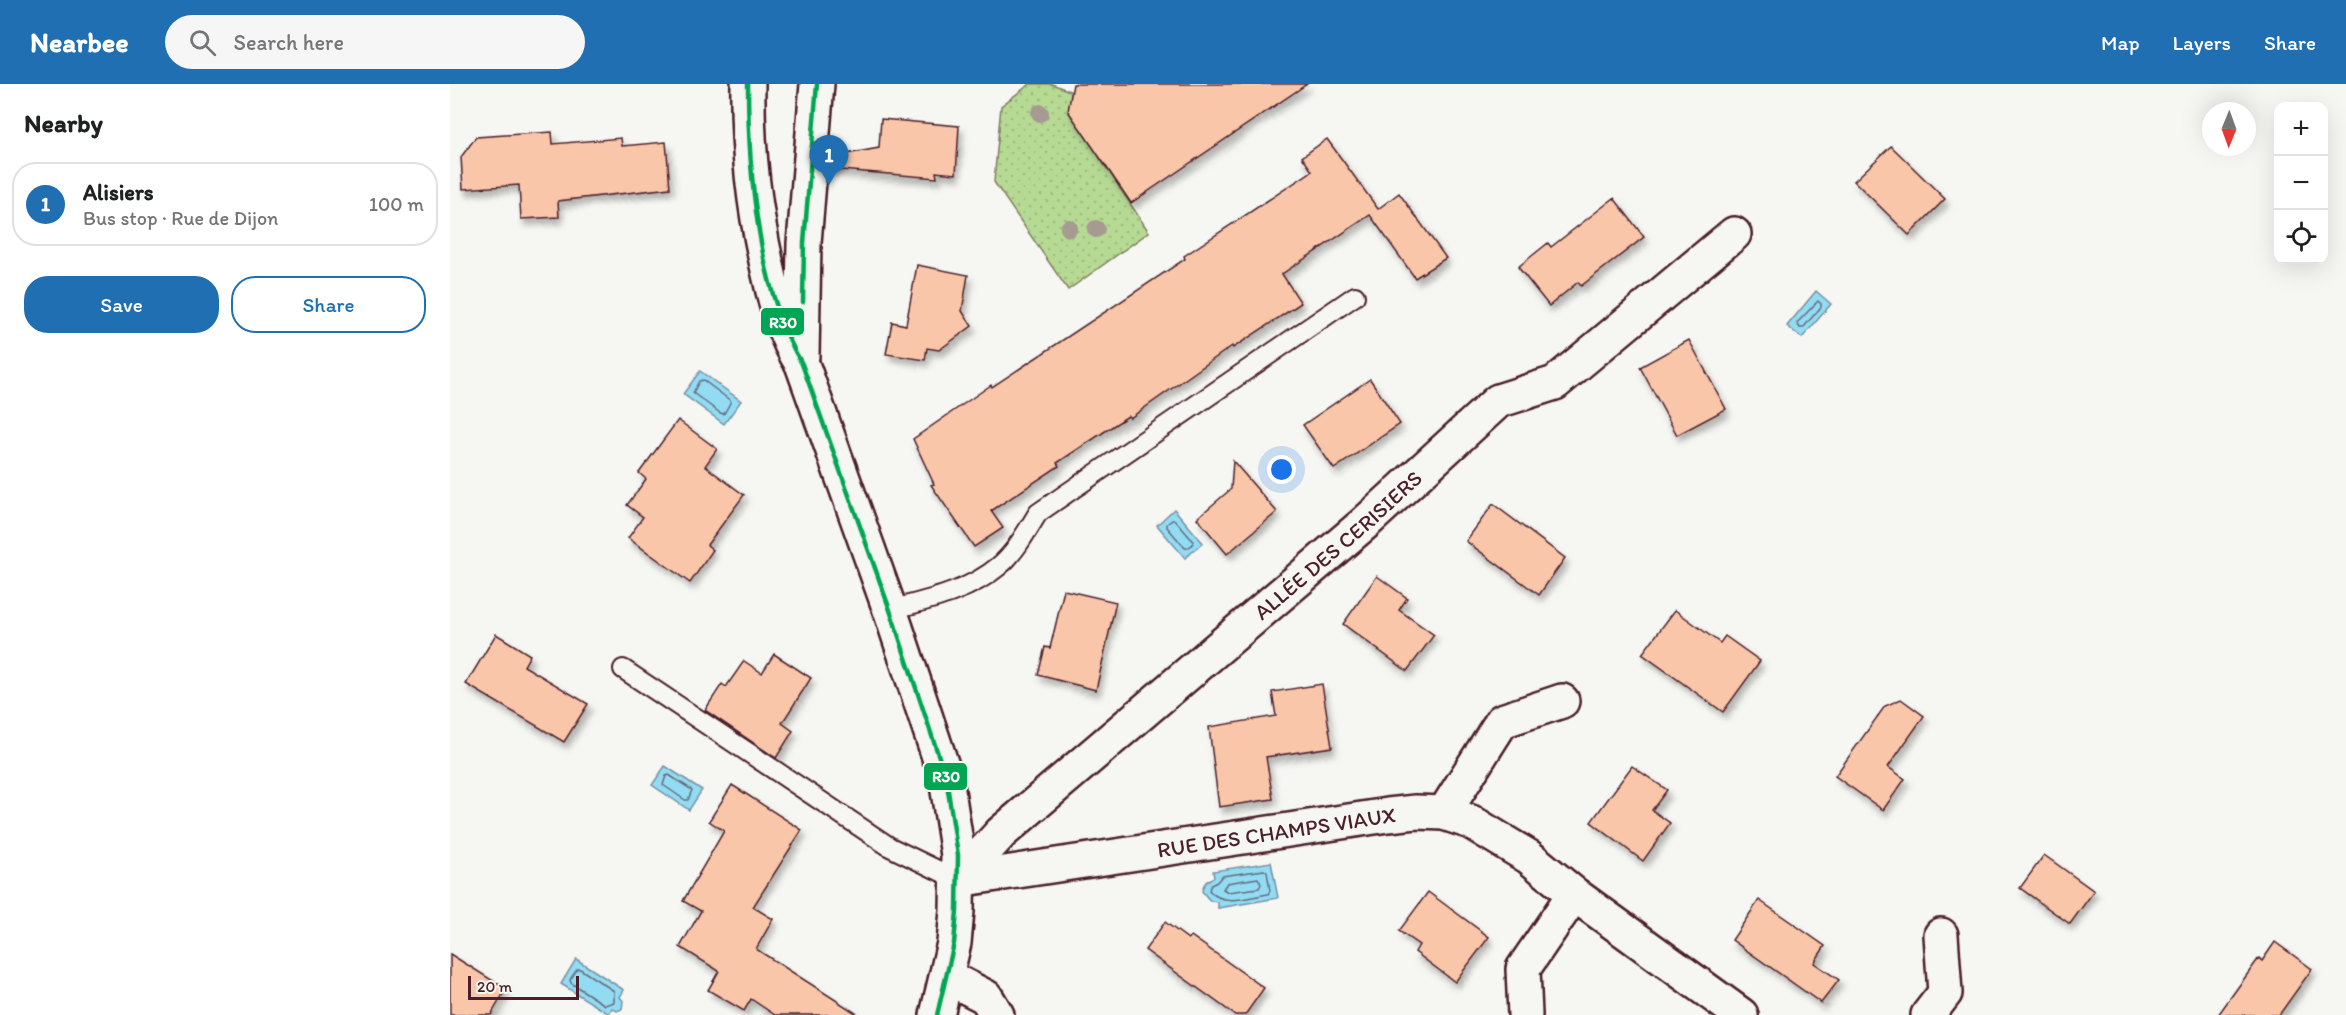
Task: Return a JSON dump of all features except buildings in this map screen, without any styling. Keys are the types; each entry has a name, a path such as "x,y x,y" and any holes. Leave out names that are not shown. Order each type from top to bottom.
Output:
{"street":[{"path":"748,84 749,156 762,247 788,342 802,364 890,610 945,778 957,846 958,880 956,922 947,977 937,1015"},
{"path":"802,364 804,243 817,84"},
{"name":"ALLÉE DES CERISIERS","path":"958,880 1001,833 1365,523 1498,401 1555,383 1734,234"},
{"path":"1444,813 1502,721 1562,701"},
{"name":"RUE DES CHAMPS VIAUX","path":"958,880 1388,815 1416,812 1444,813 1471,822 1529,857 1574,894 1741,1015"},
{"path":"1525,1015 1523,969 1574,894"},
{"path":"1928,1015 1945,993 1941,935"},
{"path":"947,977 986,997 997,1015"}],"lane":[{"path":"890,610 939,598 975,583 1000,566 1021,540 1038,513 1355,296"},
{"path":"622,669 890,847 958,880"}],"green space":[{"path":"1030,84 1052,84 1072,92 1069,107 1072,116 1149,232 1068,290 994,182 1001,106"}],"water":[{"path":"1816,291 1831,304 1802,338 1787,326"},
{"path":"700,371 741,401 724,424 683,394"},
{"path":"1174,509 1203,543 1185,558 1157,525"},
{"path":"665,766 702,790 689,810 652,785"},
{"path":"1271,862 1278,898 1218,908 1218,902 1210,901 1202,891 1206,882 1214,877 1213,871"},
{"path":"576,959 624,990 620,997 623,1001 622,1009 617,1011 612,1008 609,1014 561,984"}],"transit line":[{"name":"R30","path":"748,84 753,190 758,228 775,301 787,334 802,364 890,610 946,778 958,855 957,911 954,943 937,1015"},
{"name":"R30","path":"803,302 804,243 817,84"}],"place":[{"name":"Alisiers","path":"829,185"}]}
